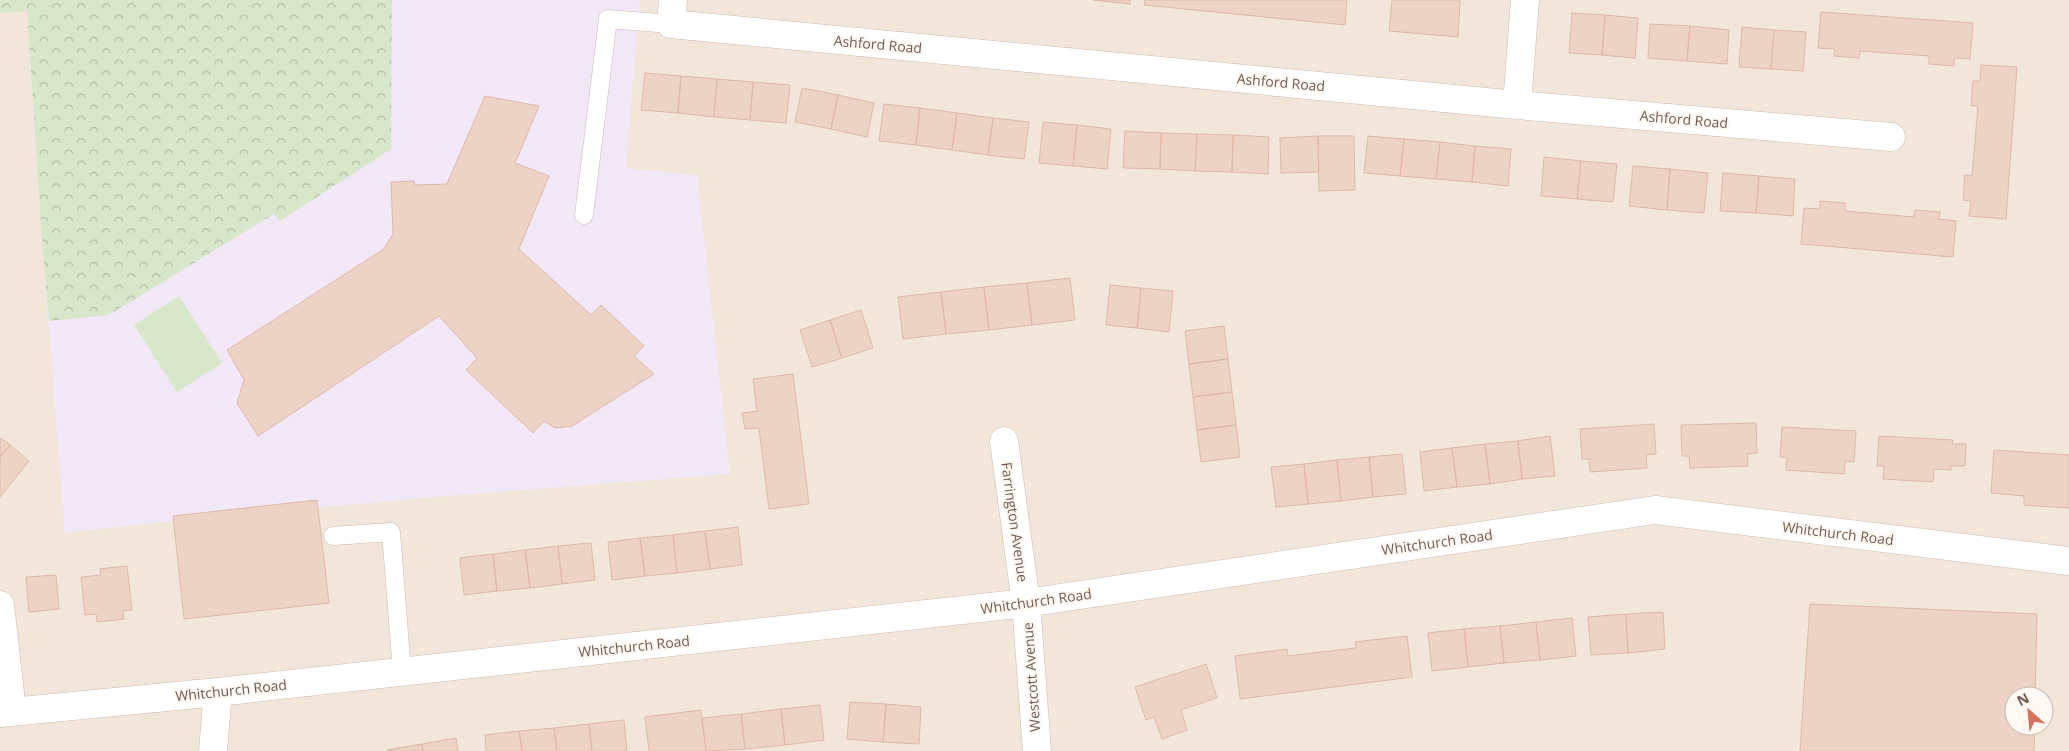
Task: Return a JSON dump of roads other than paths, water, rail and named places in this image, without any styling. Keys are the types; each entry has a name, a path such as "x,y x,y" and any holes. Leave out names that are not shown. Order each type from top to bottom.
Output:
{"street":[{"path":"1517,105 1525,0"},
{"name":"Ashford Road","path":"672,12 1517,105 1891,137"},
{"name":"Farrington Avenue","path":"1004,441 1026,603"},
{"name":"Whitchurch Road","path":"6,712 218,692 1026,603 1655,510 2069,561"},
{"name":"Westcott Avenue","path":"1026,603 1037,751"},
{"path":"0,605 6,712"},
{"path":"213,751 218,692"}],"lane":[{"path":"584,215 608,19 672,12"},
{"path":"333,536 391,532 402,672"}]}
